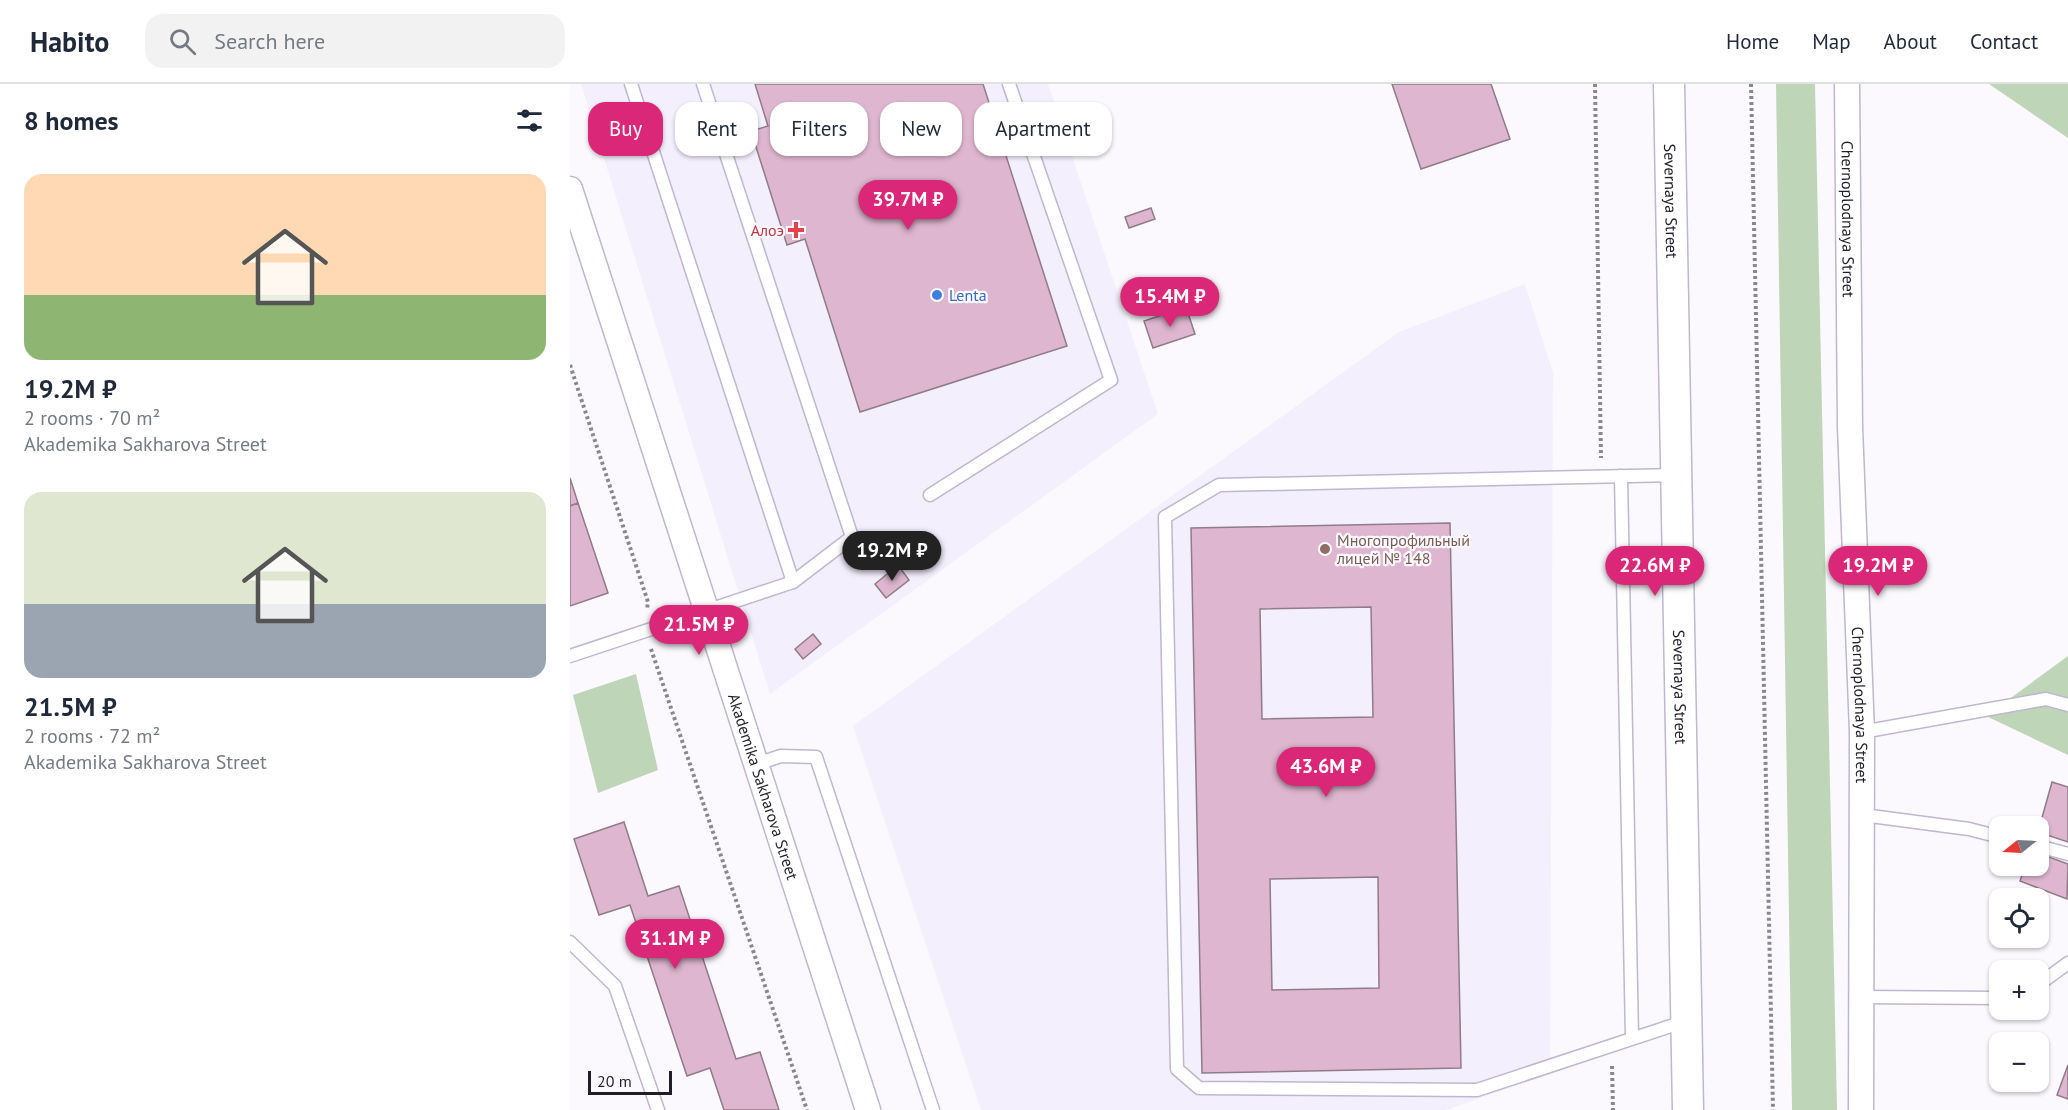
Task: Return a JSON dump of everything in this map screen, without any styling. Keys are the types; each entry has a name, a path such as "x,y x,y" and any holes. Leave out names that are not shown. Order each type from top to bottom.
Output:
{"street":[{"name":"Severnaya Street","path":"1669,84 1688,1110"},
{"name":"Chernoplodnaya Street","path":"1847,84 1850,426 1862,732 1861,1110"},
{"name":"Akademika Sakharova Street","path":"570,189 868,1110"}],"lane":[{"path":"631,84 793,582"},
{"path":"570,656 793,582 852,537 703,84"},
{"path":"930,495 1111,380 1009,84"},
{"path":"1677,475 1219,485 1165,517 1177,1069 1199,1088 1477,1090 1687,1020"},
{"path":"1621,476 1632,1038"},
{"path":"1862,732 2046,699 2068,705"},
{"path":"756,764 781,756 816,757 933,1110"},
{"path":"1863,814 1969,829 1989,834"},
{"path":"2049,849 2068,854"},
{"path":"570,942 615,986 658,1110"},
{"path":"2049,977 2068,963"},
{"path":"1860,997 1989,998"}],"path":[{"path":"1751,84 1773,1110"},
{"path":"570,365 648,602 645,631 807,1110"}],"shaded area":[{"path":"581,84 1048,84 1054,102 974,102 974,156 1072,156 1158,414 770,694 603,156 663,156 663,102 588,102 588,107"},
{"name":"Многопрофильный лицей № 148","path":"1525,284 1553,373 1550,1074 1446,1110 981,1110 853,726 1399,332"}],"green space":[{"path":"1776,84 1815,84 1837,1110 1792,1110"},
{"path":"1989,84 2068,84 2068,138"},
{"path":"2068,656 2068,755 1986,716"},
{"path":"636,674 658,770 598,793 573,695"}],"building":[{"name":"Lenta","path":"755,84 983,84 989,102 974,102 974,156 1006,156 1067,346 860,412 805,239 787,245 758,153 758,129 768,126"},
{"path":"1392,84 1491,84 1510,139 1421,169"},
{"path":"1151,208 1155,219 1129,228 1125,217"},
{"path":"1186,307 1195,334 1153,348 1144,321"},
{"path":"570,478 578,503 570,506"},
{"path":"578,503 608,593 570,606 570,506"},
{"path":"1450,523 1461,1068 1202,1073 1191,528","holes":["1371,607 1373,717 1262,719 1260,609","1378,877 1379,988 1272,990 1270,879"]},
{"path":"898,565 909,580 886,598 875,584"},
{"path":"813,634 821,644 803,659 795,649"},
{"path":"2052,782 2068,787 2068,842 2049,836 2049,816 2042,816"},
{"path":"624,822 648,896 679,886 736,1059 760,1052 779,1110 724,1110 710,1068 687,1076 630,905 599,915 574,839"},
{"path":"2049,857 2068,864 2067,899 2049,892 2049,888 2038,888 2020,881 2022,876 2049,876"},
{"path":"2068,1065 2068,1099 2057,1095"}],"place":[{"name":"Алоэ","path":"796,230"},
{"name":"Lenta","path":"937,295"},
{"name":"Многопрофильный лицей № 148","path":"1325,549"}]}
